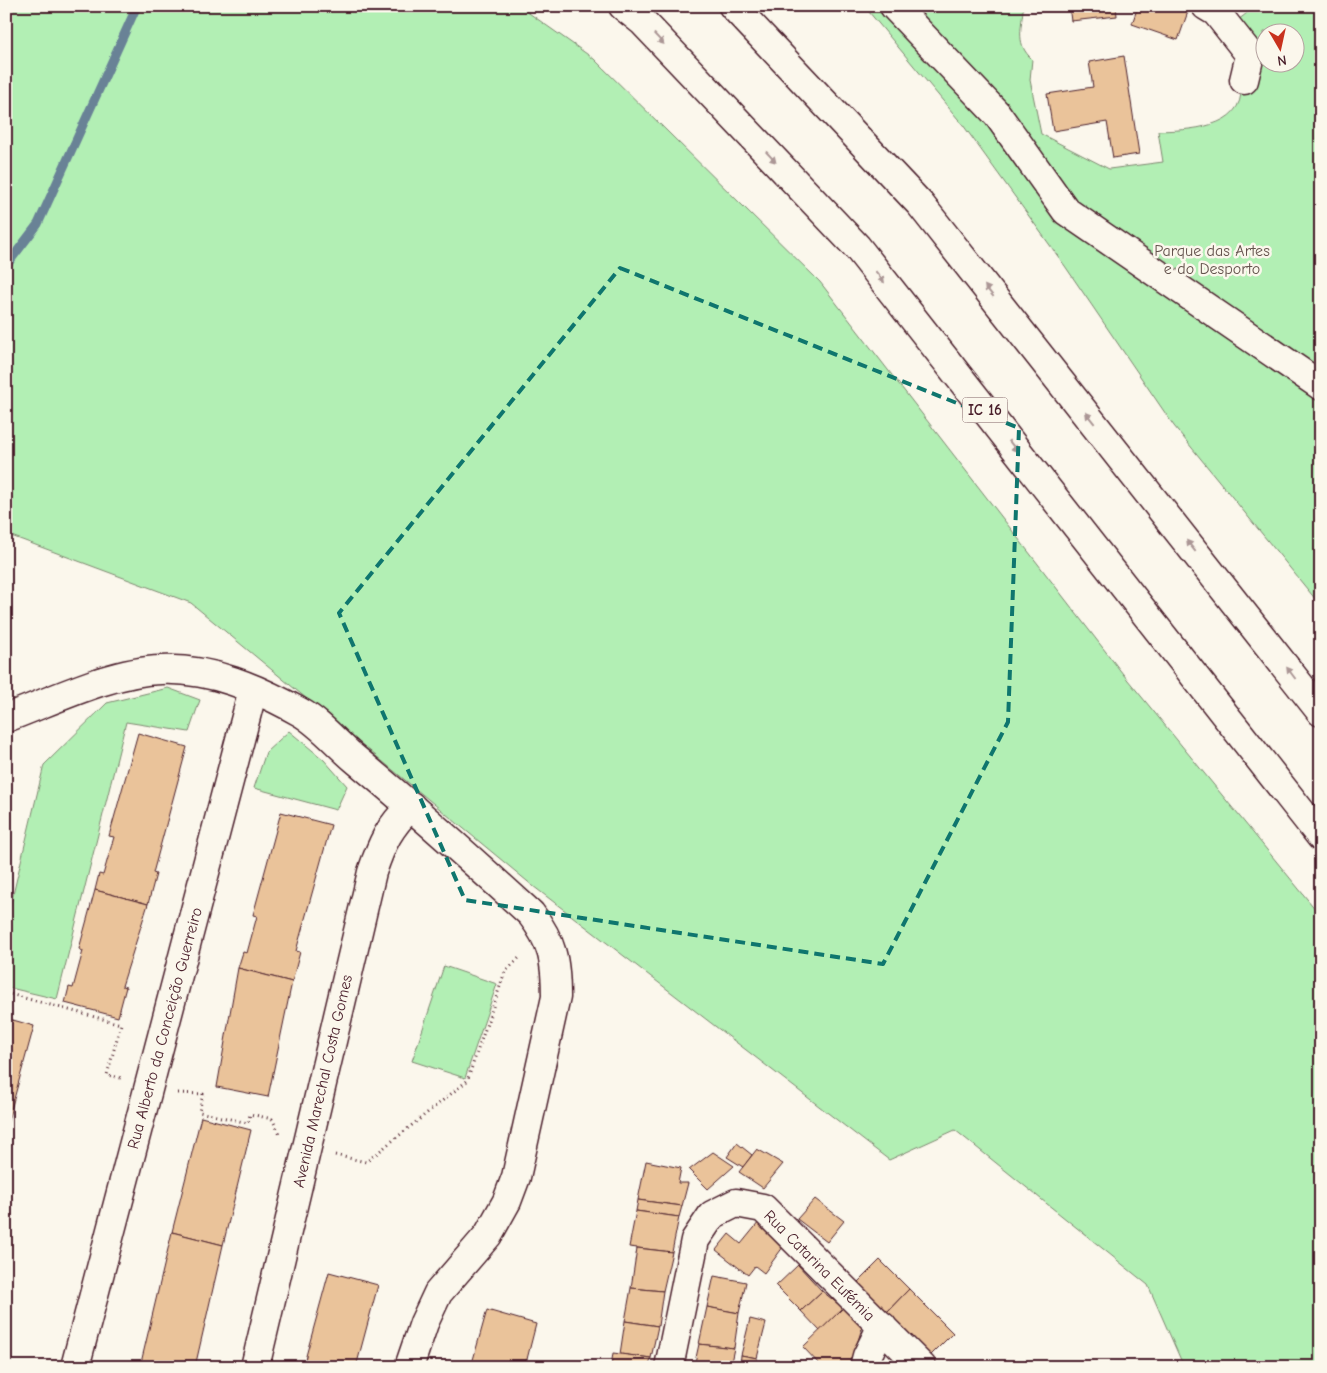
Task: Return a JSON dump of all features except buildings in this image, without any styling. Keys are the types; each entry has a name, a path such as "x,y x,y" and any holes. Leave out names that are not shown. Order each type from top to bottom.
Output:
{"main road":[{"name":"IC 16","path":"623,6 643,22 857,247 1321,837"},
{"path":"733,6 920,204 1321,712"},
{"path":"894,6 997,114 1066,211 1321,386"},
{"path":"1206,6 1216,12 1250,55 1244,80"},
{"path":"6,718 86,687 160,670 194,671 220,675 302,713 411,806 531,914 545,932 553,950 556,972 556,998 516,1177 507,1201 488,1235 438,1293 424,1324 409,1367"},
{"name":"Rua Alberto da Conceição Guerreiro","path":"75,1367 253,690"},
{"name":"Avenida Marechal Costa Gomes","path":"255,1367 372,872 381,844 390,830 411,806"},
{"name":"Rua Catarina Eufémia","path":"669,1367 695,1240 712,1215 736,1203 763,1208 922,1367"},
{"path":"864,1367 867,1356 882,1326"}],"path":[{"path":"203,1094 199,1112 248,1123 250,1114 272,1119 285,1144 366,1162 467,1081 505,972 545,932"},
{"path":"6,993 58,1006"}],"highlighted area":[{"path":"620,268 1019,428 1008,722 883,964 465,900 339,613"}],"green space":[{"path":"6,6 519,6 594,59 820,282 1123,674 1321,916 1321,1367 1184,1367 1148,1285 955,1130 889,1160 533,886 191,603 6,534"},
{"name":"Parque das Artes e do Desporto","path":"864,6 1025,6 1021,37 1027,54 1032,59 1030,80 1041,134 1109,169 1163,162 1158,131 1198,128 1224,119 1233,111 1239,101 1241,87 1237,66 1225,31 1253,6 1321,6 1321,606 1174,426 1065,266 963,125"},
{"path":"168,688 200,700 189,732 126,722 57,999 6,987 6,924 44,765 107,703"},
{"path":"289,731 324,760 347,786 336,810 254,788 266,752"},
{"path":"444,966 497,984 465,1078 412,1061"}],"waterway":[{"path":"6,266 38,224 137,6"}]}
